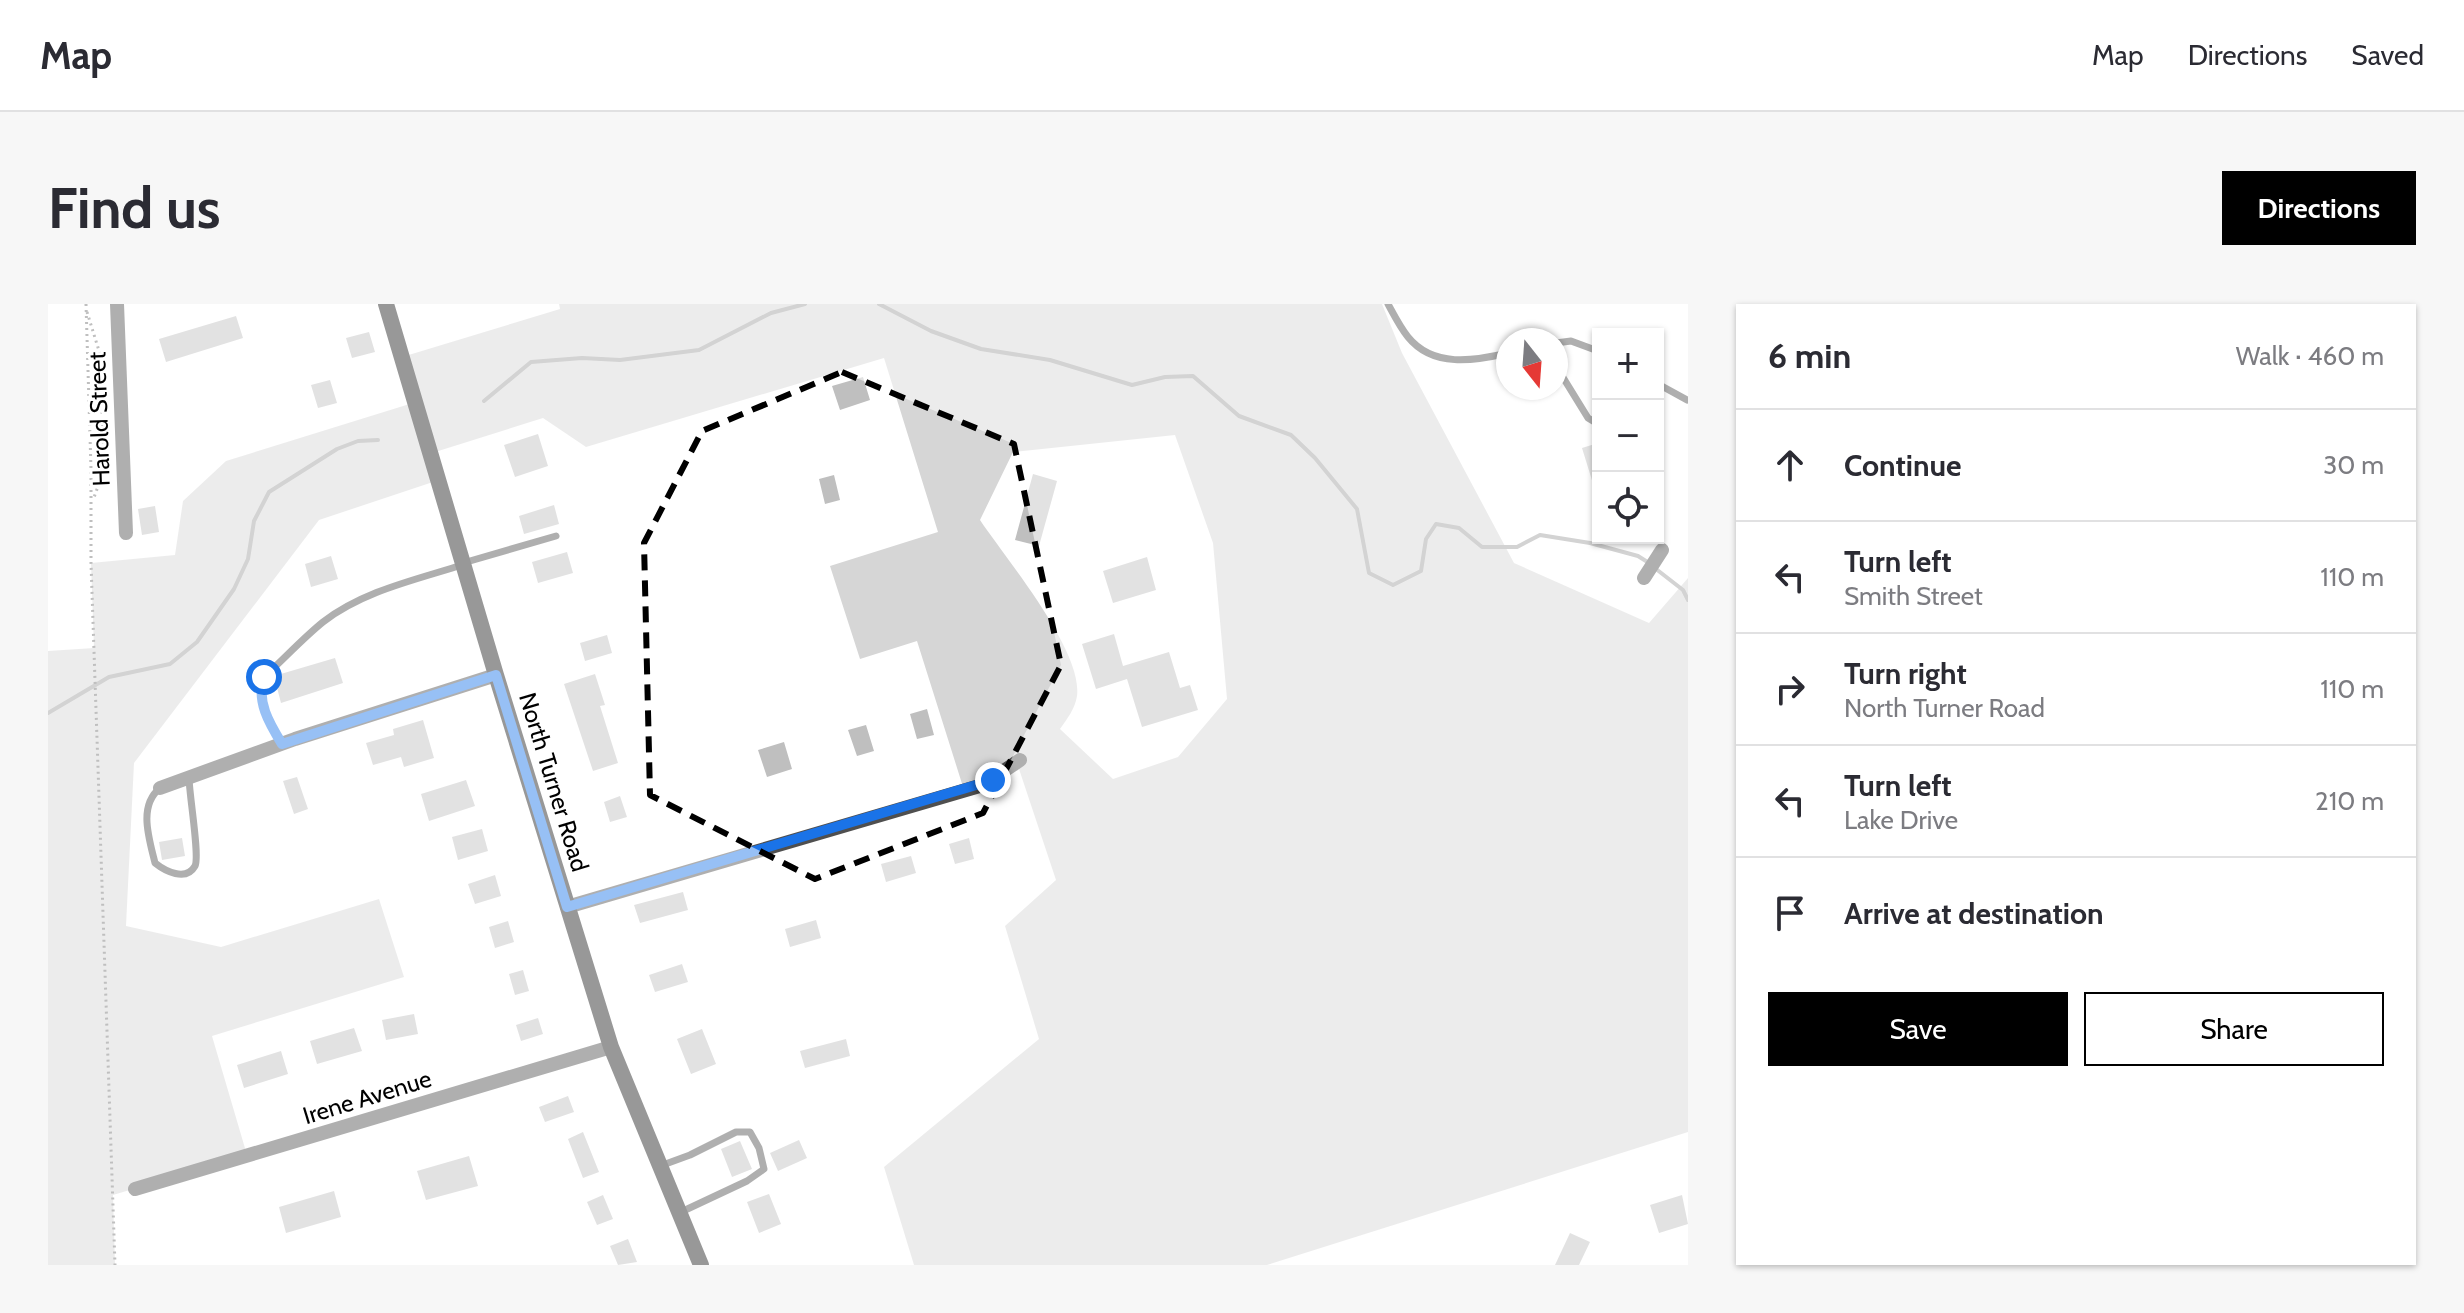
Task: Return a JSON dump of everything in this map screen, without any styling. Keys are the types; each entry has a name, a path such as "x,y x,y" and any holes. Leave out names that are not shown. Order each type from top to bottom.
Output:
{"street":[{"name":"Harold Street","path":"117,304 126,533"},
{"name":"North Turner Road","path":"386,304 611,1047 701,1265"},
{"path":"1644,578 1662,550"},
{"path":"160,788 282,744 496,675"},
{"path":"567,907 983,785 1020,760"},
{"name":"Irene Avenue","path":"135,1189 611,1047"}],"lane":[{"path":"1388,304 1408,338 1427,353 1453,361 1496,356"},
{"path":"1568,341 1592,349"},
{"path":"1568,382 1592,420"},
{"path":"1664,387 1687,400"},
{"path":"282,744 263,707 259,689 264,677 325,621 348,607 406,582 556,536"},
{"path":"160,788 147,805 155,863 165,871 189,872 195,866 197,856 189,777"},
{"path":"659,1167 736,1132 750,1132 759,1148 764,1169 747,1181 679,1213"}],"path":[{"path":"86,304 115,1265"},
{"path":"86,304 100,354 104,463 91,507"}],"highlighted area":[{"path":"842,372 1014,444 1061,665 983,813 815,879 650,795 644,543 702,431"}],"shaded area":[{"path":"559,304 1382,304 1402,353 1514,563 1649,623 1688,578 1688,1132 1267,1265 914,1265 884,1167 1039,1039 1005,926 1056,880 1017,763 964,790 917,641 860,659 830,566 938,532 884,358 586,447 543,418 432,453 439,480 319,520 134,763 126,926 221,947 379,899 404,977 212,1036 247,1155 113,1195 115,1265 48,1265 48,651 94,648 91,563 175,555 183,501 226,461 416,402 402,357 560,309","holes":["1175,435 1213,543 1227,699 1178,757 1113,779 1060,729 1073,710 1077,696 1076,677 1068,655 1040,605 980,520 1013,452"]}],"building":[{"path":"236,316 243,338 166,362 159,339"},
{"path":"369,332 375,352 352,358 346,338"},
{"path":"863,377 870,400 840,410 832,386"},
{"path":"330,380 337,403 318,408 311,385"},
{"path":"538,434 548,466 515,477 504,445"},
{"path":"1592,445 1592,480 1582,448"},
{"path":"1033,474 1057,481 1039,546 1015,540"},
{"path":"834,475 840,500 825,504 819,479"},
{"path":"554,505 559,524 524,534 519,516"},
{"path":"155,506 159,532 142,535 138,509"},
{"path":"567,552 573,573 538,583 532,562"},
{"path":"331,556 338,579 311,587 305,564"},
{"path":"1147,557 1156,590 1113,603 1103,571"},
{"path":"1114,634 1123,666 1169,652 1180,688 1190,685 1198,710 1142,727 1127,679 1096,689 1082,644"},
{"path":"607,635 612,653 585,661 580,643"},
{"path":"335,658 343,683 281,703 274,676"},
{"path":"595,674 605,705 600,706 618,763 593,771 564,684"},
{"path":"927,709 934,735 917,739 910,714"},
{"path":"423,720 434,758 404,767 401,757 373,765 366,743 394,735 393,729"},
{"path":"866,725 874,751 857,756 848,730"},
{"path":"784,742 792,769 767,777 758,750"},
{"path":"297,777 308,809 294,814 283,781"},
{"path":"466,780 475,806 429,821 421,794"},
{"path":"620,796 627,817 610,822 604,802"},
{"path":"482,829 488,851 458,860 452,837"},
{"path":"182,838 185,856 162,860 159,842"},
{"path":"969,838 974,859 955,864 949,844"},
{"path":"911,856 916,873 886,882 881,864"},
{"path":"495,875 501,896 475,904 468,884"},
{"path":"683,892 688,910 640,923 634,905"},
{"path":"816,920 821,938 790,947 785,929"},
{"path":"508,921 514,942 495,948 489,927"},
{"path":"682,964 688,982 655,992 649,975"},
{"path":"523,970 529,991 515,995 509,974"},
{"path":"414,1014 418,1034 386,1040 382,1020"},
{"path":"538,1018 543,1034 521,1041 516,1025"},
{"path":"354,1028 362,1051 317,1064 310,1041"},
{"path":"702,1029 716,1064 691,1074 677,1039"},
{"path":"846,1039 850,1056 805,1068 800,1051"},
{"path":"281,1051 288,1074 244,1088 237,1065"},
{"path":"568,1096 574,1112 545,1122 539,1107"},
{"path":"583,1132 599,1172 583,1178 568,1139"},
{"path":"799,1140 807,1158 778,1171 770,1153"},
{"path":"740,1141 752,1169 732,1177 721,1149"},
{"path":"469,1156 478,1186 426,1200 417,1171"},
{"path":"334,1191 341,1217 286,1233 279,1207"},
{"path":"769,1194 781,1224 759,1233 747,1202"},
{"path":"603,1195 613,1219 597,1225 587,1202"},
{"path":"1682,1195 1688,1224 1659,1233 1650,1205"},
{"path":"1570,1233 1590,1242 1579,1265 1555,1265"},
{"path":"628,1239 637,1262 618,1265 610,1246"}],"waterway":[{"path":"484,401 531,362 582,358 620,360 699,350 771,313 805,304"},
{"path":"879,304 931,331 981,349 1050,360 1132,385 1165,377 1193,376 1239,416 1291,435 1315,458 1357,509 1369,573 1393,585 1421,571 1426,539 1436,524 1459,528 1482,547 1517,547 1540,535 1590,543 1638,556 1649,563"},
{"path":"48,713 109,677 170,664 197,642 234,589 248,559 254,521 269,492 337,449 358,441 378,440"},
{"path":"1656,569 1683,590 1688,600"}],"route":[{"path":"264,677 259,689 263,707 282,744 496,675 567,907 993,780"}]}
